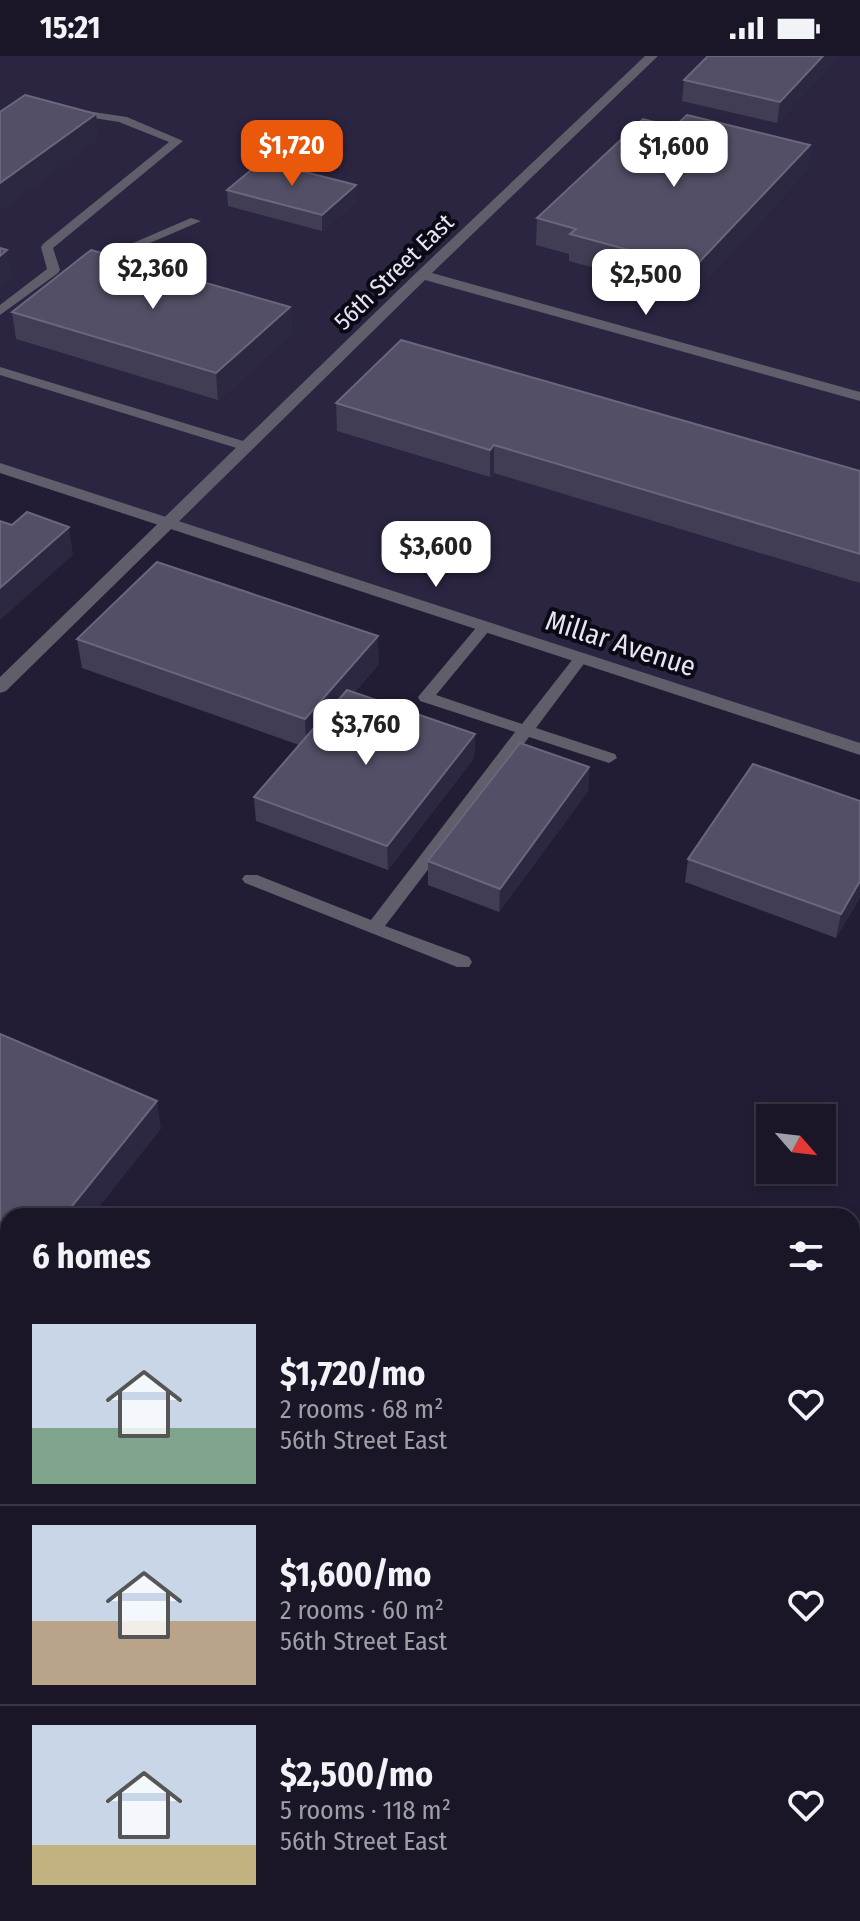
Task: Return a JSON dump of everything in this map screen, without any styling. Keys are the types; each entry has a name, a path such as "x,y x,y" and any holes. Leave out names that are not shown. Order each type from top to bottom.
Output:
{"street":[{"name":"56th Street East","path":"0,687 422,275 652,56"},
{"path":"422,275 860,397"},
{"name":"Millar Avenue","path":"0,468 860,749"}],"lane":[{"path":"54,110 100,112 129,119 177,141 47,247 54,270"},
{"path":"0,311 54,270 85,266 195,221"},
{"path":"0,371 248,447"},
{"path":"485,626 426,697 609,758"},
{"path":"374,928 581,658"},
{"path":"251,879 463,962"}],"shaded area":[{"path":"0,56 860,56 860,750 0,469"}],"building":[{"path":"708,56 823,56 780,102 684,80"},
{"path":"25,95 96,114 0,183 0,112"},
{"path":"687,115 810,145 687,275 655,266 662,259 570,234 576,229 537,218 643,119 674,127"},
{"path":"262,161 356,185 322,215 227,190"},
{"path":"91,250 290,307 216,373 12,312"},
{"path":"401,340 860,471 860,554 494,445 490,450 336,403"},
{"path":"27,512 69,527 0,588 0,521 12,525"},
{"path":"157,562 378,636 305,719 77,639"},
{"path":"347,690 475,734 387,846 254,797"},
{"path":"520,743 589,767 500,889 428,861"},
{"path":"753,764 860,801 860,881 841,914 688,859"},
{"path":"0,1034 157,1101 70,1208 0,1208"}]}
